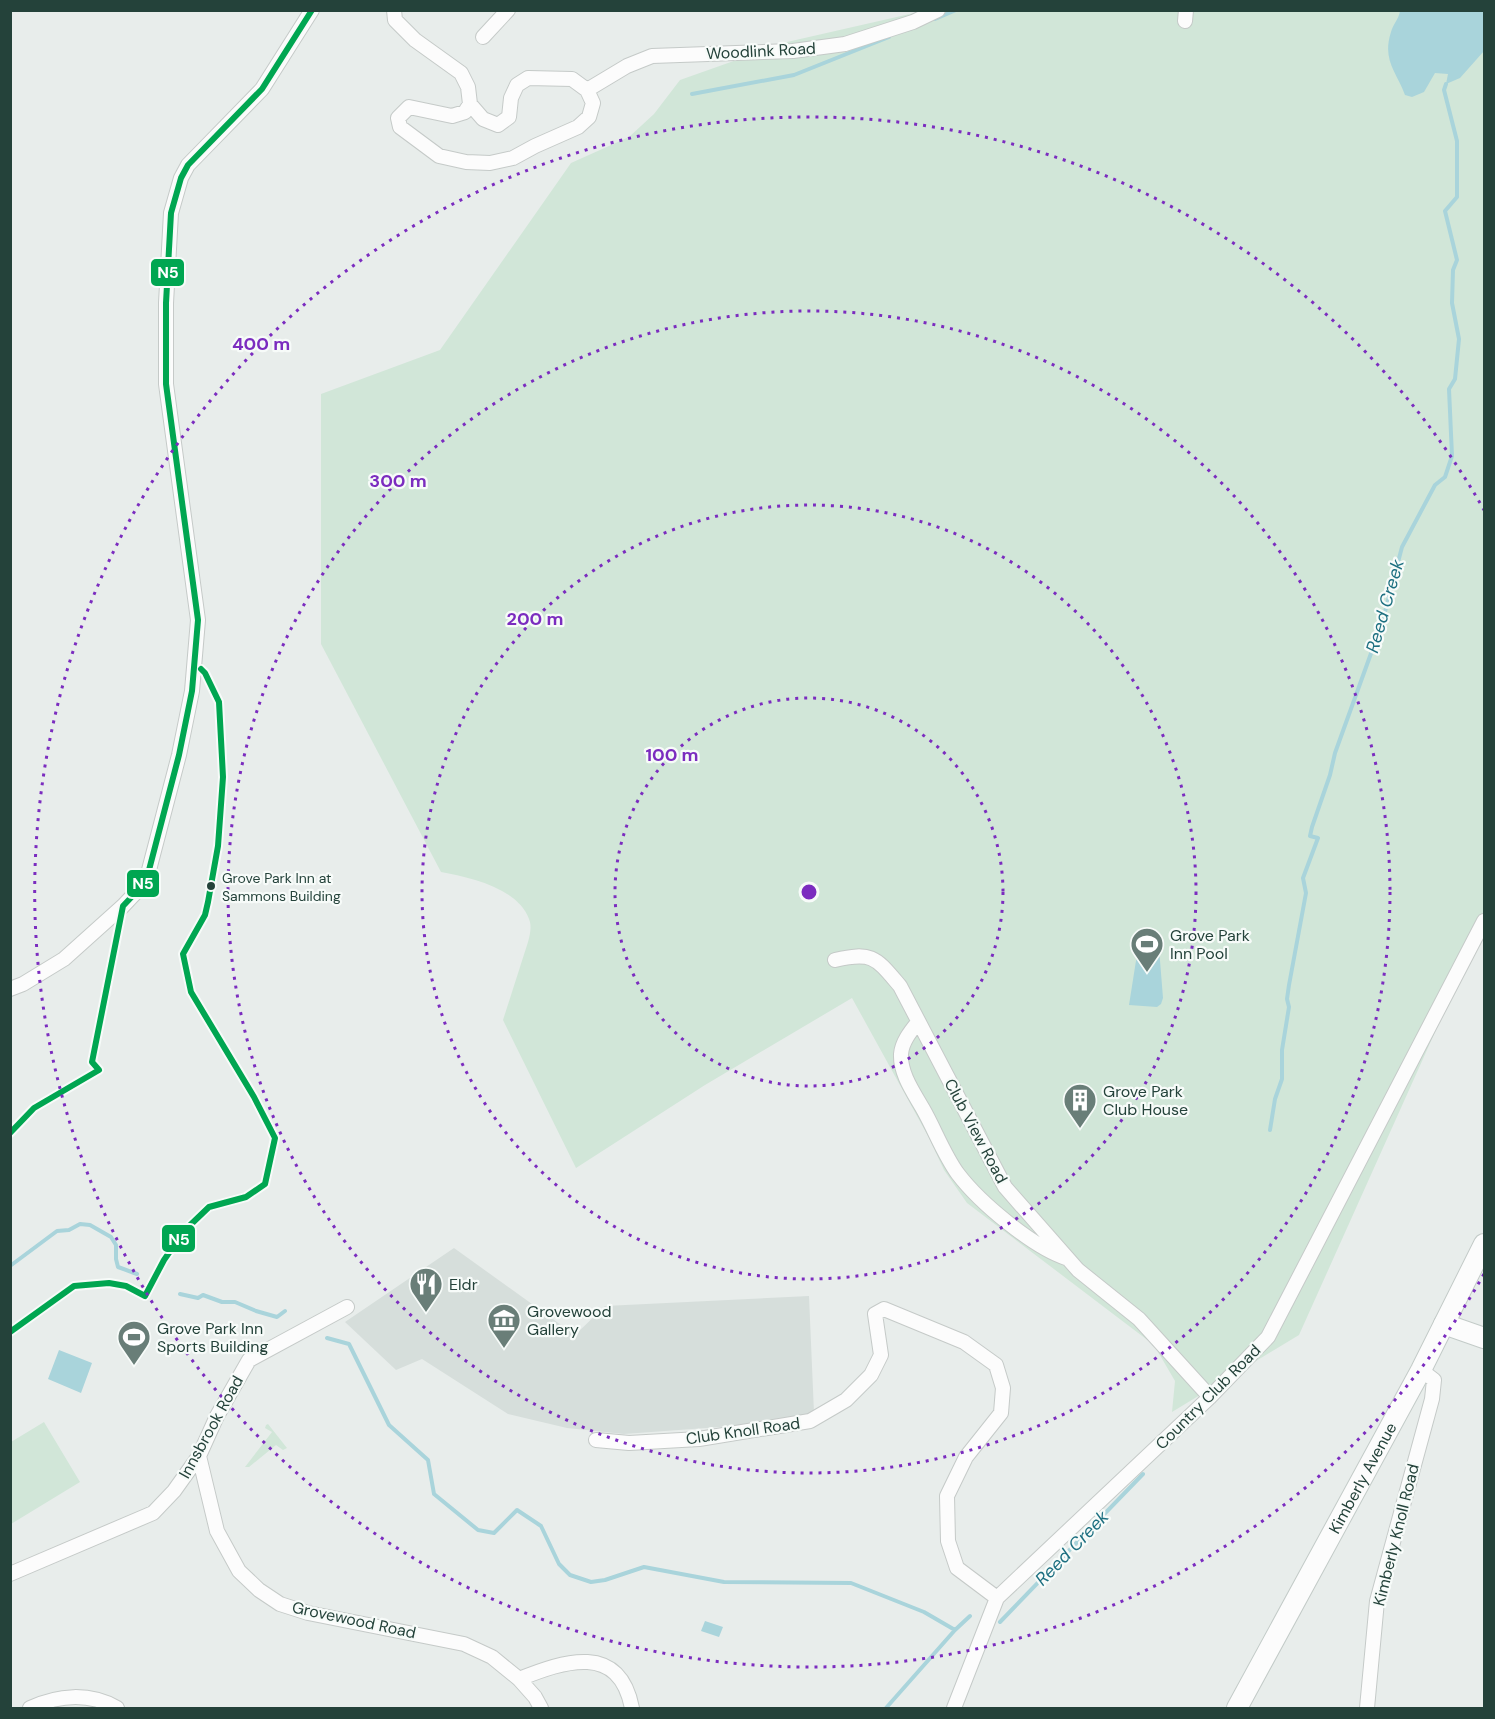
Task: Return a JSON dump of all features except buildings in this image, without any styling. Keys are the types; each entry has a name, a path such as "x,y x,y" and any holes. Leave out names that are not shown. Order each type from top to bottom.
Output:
{"street":[{"path":"10,989 23,984 64,958 123,906 141,887 149,870 179,755 192,691 198,620 166,384 166,303 171,213 181,178 188,165 262,89 312,10"},
{"path":"393,10 395,20 416,40 462,73 468,87 470,104 483,119 498,125 509,117 511,98 517,85 528,78 572,79 587,90 593,103 589,117 578,127 513,158 490,163 465,162 439,156 400,127 398,118 409,107 452,116 465,112 470,104"},
{"path":"483,37 508,10"},
{"name":"Woodlink Road","path":"587,90 627,66 652,57 793,51 845,44 913,22 938,10"},
{"name":"Country Club Road","path":"954,1708 997,1598 1210,1397 1268,1337 1485,921"},
{"name":"Club View Road","path":"835,960 852,956 870,957 881,964 900,986 1005,1187 1078,1270 1139,1319 1210,1397"},
{"name":"Club View Road","path":"918,1022 905,1039 901,1053 902,1065 911,1087 958,1173 987,1204 1015,1228 1054,1254 1068,1259"},
{"name":"Kimberly Avenue","path":"1237,1708 1421,1370 1485,1244"},
{"name":"Innsbrook Road","path":"10,1574 153,1513 174,1491 199,1456 217,1416 249,1360 347,1308"},
{"name":"Club Knoll Road","path":"596,1440 629,1443 699,1439 810,1421 846,1400 871,1375 881,1355 875,1314 884,1309 903,1315 964,1342 996,1365 1003,1388 1001,1413 966,1457 947,1496 948,1541 957,1568 997,1598"},
{"path":"1444,1324 1485,1338"},
{"name":"Kimberly Knoll Road","path":"1367,1708 1377,1601 1432,1399 1434,1380 1421,1370"},
{"name":"Grovewood Road","path":"199,1456 217,1531 239,1571 259,1590 280,1604 308,1613 464,1644 492,1657 519,1679 536,1697 541,1708"},
{"path":"519,1679 553,1665 584,1661 610,1668 628,1692 632,1708"},
{"path":"30,1708 50,1699 71,1697 96,1699 117,1708"}],"shaded area":[{"path":"454,1248 575,1335 605,1306 809,1296 814,1413 774,1423 624,1434 567,1428 508,1414 422,1359 396,1370 345,1322"}],"green space":[{"path":"923,11 1484,11 1484,923 1299,1335 1172,1412 1175,1381 1154,1345 967,1203 944,1170 928,1136 852,998 705,1085 576,1168 503,1020 529,939 531,928 529,919 515,899 504,892 478,881 441,872 321,644 321,394 440,350 571,163 629,137 654,114 680,80 787,42"},
{"path":"44,1422 80,1482 11,1524 11,1442"},
{"path":"268,1424 287,1448 283,1450 276,1445 249,1467 245,1467 272,1432 265,1428"}],"water":[{"path":"1400,11 1484,11 1484,51 1460,78 1446,84 1448,74 1435,73 1424,92 1412,97 1405,95 1391,65 1388,50 1391,32"},
{"name":"Grove Park Inn Pool","path":"1138,948 1159,948 1163,998 1157,1007 1129,1005"},
{"path":"59,1350 92,1363 81,1393 48,1379"},
{"path":"705,1621 723,1627 719,1637 701,1631"}],"waterway":[{"path":"935,19 956,10"},
{"path":"692,94 794,75 889,37"},
{"name":"Reed Creek","path":"1270,1130 1275,1099 1282,1079 1282,1050 1289,1007 1287,999 1306,893 1303,878 1318,838 1310,836 1312,827 1335,753 1382,623 1402,547 1435,485 1445,477 1452,456 1449,389 1455,379 1459,339 1452,303 1453,270 1457,260 1445,211 1457,197 1457,141 1444,90 1446,84"},
{"path":"10,1266 57,1231 69,1230 80,1224 90,1225 111,1237 116,1245 118,1267 137,1274"},
{"path":"180,1294 198,1298 203,1295 222,1302 235,1302 277,1317 285,1311"},
{"path":"327,1338 349,1344 389,1425 428,1460 434,1494 478,1530 494,1533 517,1510 541,1526 559,1564 570,1575 591,1582 605,1580 644,1567 724,1582 851,1583 924,1612 955,1630"},
{"name":"Reed Creek","path":"1000,1622 1143,1474"},
{"name":"Reed Creek","path":"886,1708 970,1616"}],"transit line":[{"name":"N5","path":"10,1133 34,1108 99,1070 92,1062 123,906 141,887 149,870 179,755 192,691 198,620 166,384 166,303 171,213 181,178 188,165 262,89 312,10"},
{"name":"N5","path":"10,1332 74,1286 109,1283 126,1286 145,1296 164,1260 184,1231 209,1207 246,1197 265,1184 275,1138 254,1097 191,992 183,954 205,915 208,902 218,846 223,777 219,702 201,669"}],"place":[{"name":"Grove Park Inn at Sammons Building","path":"211,886"},
{"name":"Grove Park Inn Pool","path":"1147,973"},
{"name":"Grove Park Club House","path":"1080,1129"},
{"name":"Eldr","path":"426,1313"},
{"name":"Grovewood Gallery","path":"504,1349"},
{"name":"Grove Park Inn Sports Building","path":"134,1366"}]}
